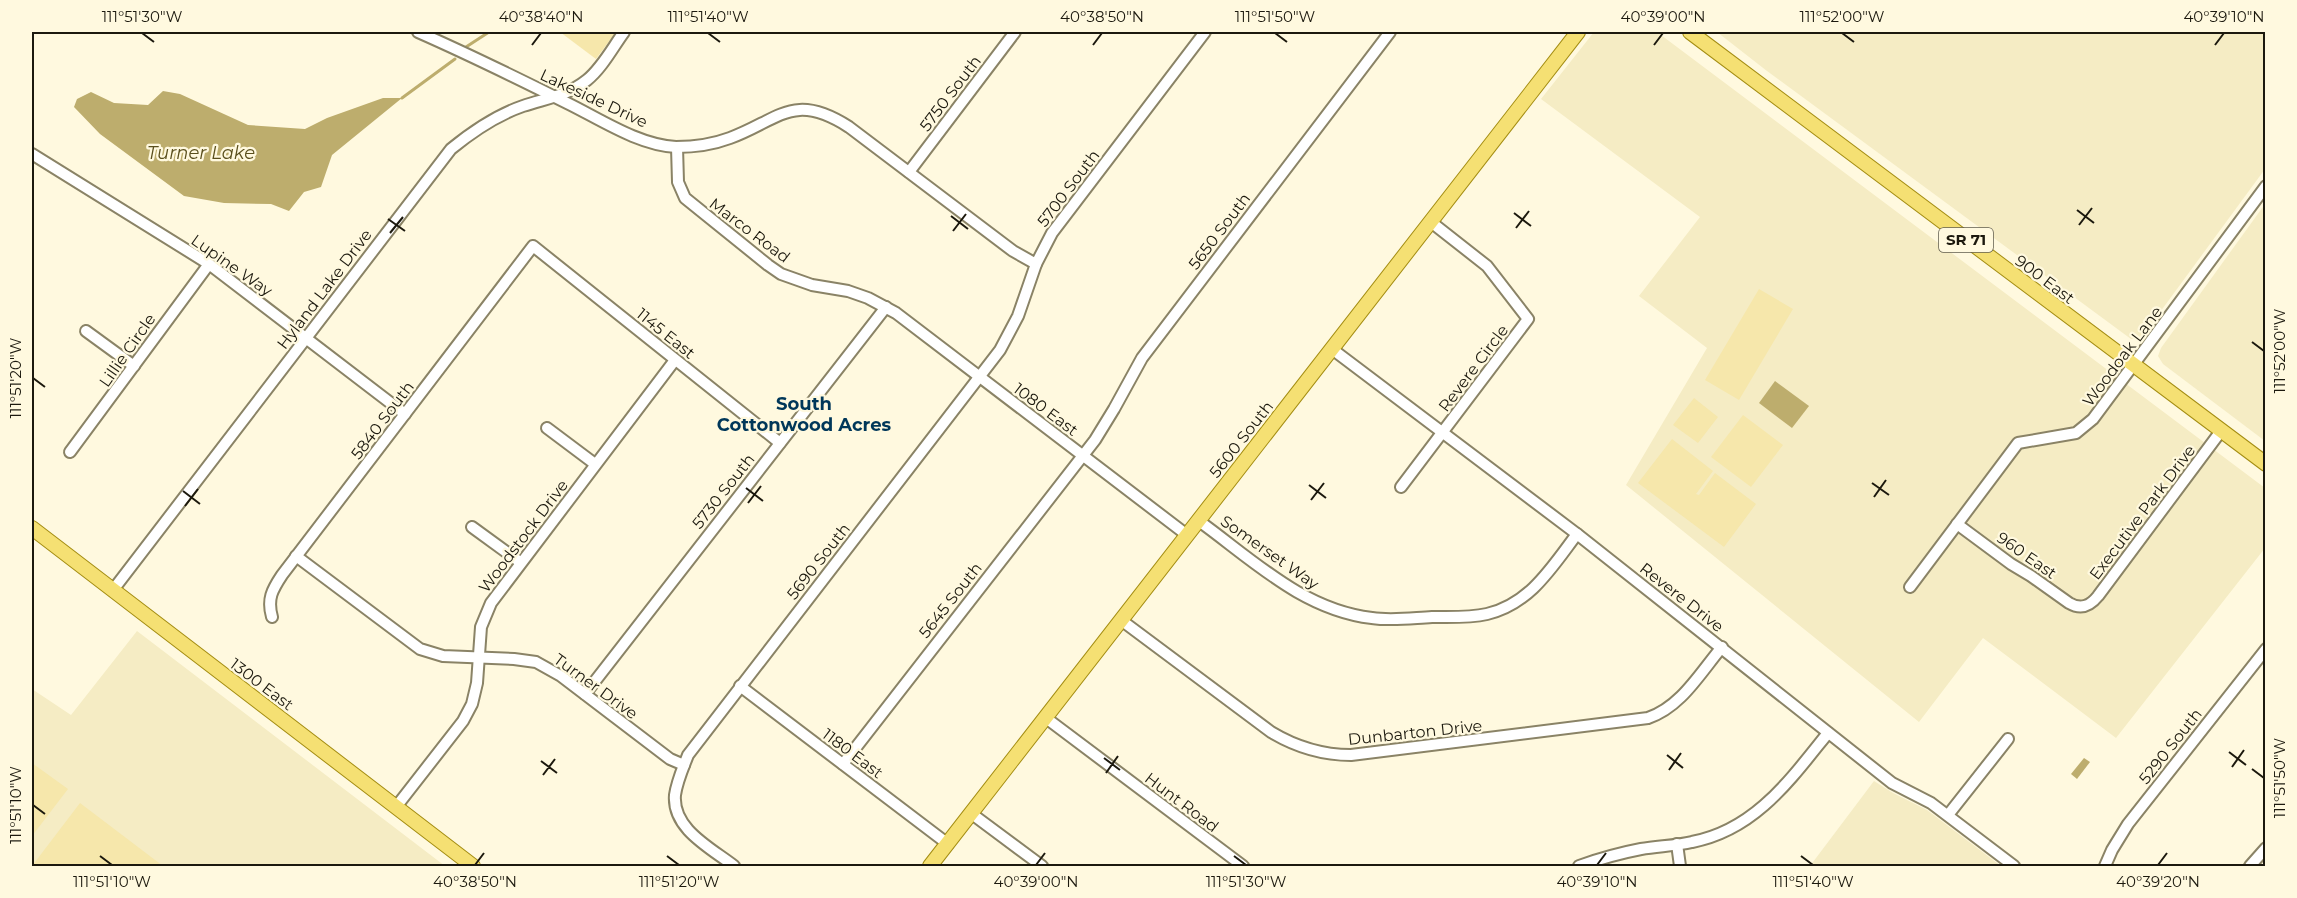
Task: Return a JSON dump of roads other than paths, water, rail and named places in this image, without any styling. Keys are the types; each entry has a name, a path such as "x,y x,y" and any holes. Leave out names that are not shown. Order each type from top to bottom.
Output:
{"main road":[{"name":"5600 South","path":"930,867 1578,32"},
{"name":"900 East","path":"1690,32 2265,464"},
{"name":"1300 East","path":"32,528 473,867"}],"street":[{"name":"Lakeside Drive","path":"418,32 643,139 677,147 731,138 791,110 806,110 837,119 1013,251 1035,264"},
{"name":"Hyland Lake Drive","path":"113,590 451,149 467,135 504,114 537,101 556,98 589,78 624,32"},
{"name":"5750 South","path":"909,172 1016,32"},
{"name":"5700 South","path":"979,377 1011,332 1035,264 1052,233 1205,32"},
{"name":"5650 South","path":"1082,455 1104,427 1142,358 1390,32"},
{"name":"Marco Road","path":"677,147 678,182 685,198 768,265 796,280 848,291 886,307"},
{"name":"Lupine Way","path":"32,154 209,264 405,414"},
{"name":"Woodoak Lane","path":"1910,587 2018,443 2076,433 2093,419 2265,186"},
{"name":"Revere Circle","path":"1401,487 1528,320 1487,266 1431,222"},
{"name":"1145 East","path":"533,246 780,443"},
{"name":"5840 South","path":"272,618 269,605 271,591 533,246"},
{"name":"Lillie Circle","path":"70,452 209,264"},
{"name":"1080 East","path":"886,307 1187,536"},
{"name":"5730 South","path":"585,694 886,307"},
{"path":"87,331 134,366"},
{"name":"Revere Drive","path":"1332,349 1577,534 1892,783 1920,796 1948,815 2014,867"},
{"name":"Woodstock Drive","path":"396,807 463,721 472,705 477,683 479,640 486,614 497,592 675,360"},
{"name":"5690 South","path":"734,867 689,831 681,821 675,798 684,765 693,746 979,377"},
{"path":"547,428 595,464"},
{"name":"Executive Park Drive","path":"2082,607 2092,603 2098,596 2221,431"},
{"name":"5645 South","path":"843,764 1082,455"},
{"name":"Somerset Way","path":"1199,521 1289,588 1312,601 1348,614 1388,620 1479,615 1506,607 1523,598 1537,586 1577,534"},
{"name":"960 East","path":"1957,524 2069,603 2082,607"},
{"path":"472,527 520,562"},
{"name":"Turner Drive","path":"296,556 420,649 443,656 514,658 536,662 561,676 670,759 684,765"},
{"name":"Dunbarton Drive","path":"1121,620 1271,732 1303,748 1337,755 1648,718 1663,712 1675,703 1722,647"},
{"name":"5290 South","path":"2105,867 2112,850 2128,824 2265,649"},
{"name":"1180 East","path":"740,686 948,844"},
{"name":"Hunt Road","path":"1046,718 1243,867"},
{"path":"1579,867 1621,853 1677,844 1718,834 1755,815 1785,787 1828,733"},
{"path":"1948,815 2008,739"},
{"path":"972,814 1042,867"},
{"path":"1677,844 1680,867"},
{"path":"2250,867 2265,848"}],"water":[{"name":"Turner Lake","path":"163,91 180,94 248,125 305,129 327,118 383,98 402,98 332,155 321,187 304,192 289,211 271,204 224,203 184,196 100,134 74,107 77,99 91,92 114,103 148,105"},
{"path":"1775,381 1809,406 1792,428 1759,403"},
{"path":"2084,758 2090,762 2077,779 2071,774"}],"waterway":[{"path":"466,47 489,32"},
{"path":"402,98 455,59"}],"district":[{"name":"South Cottonwood Acres","path":"804,414"}]}
